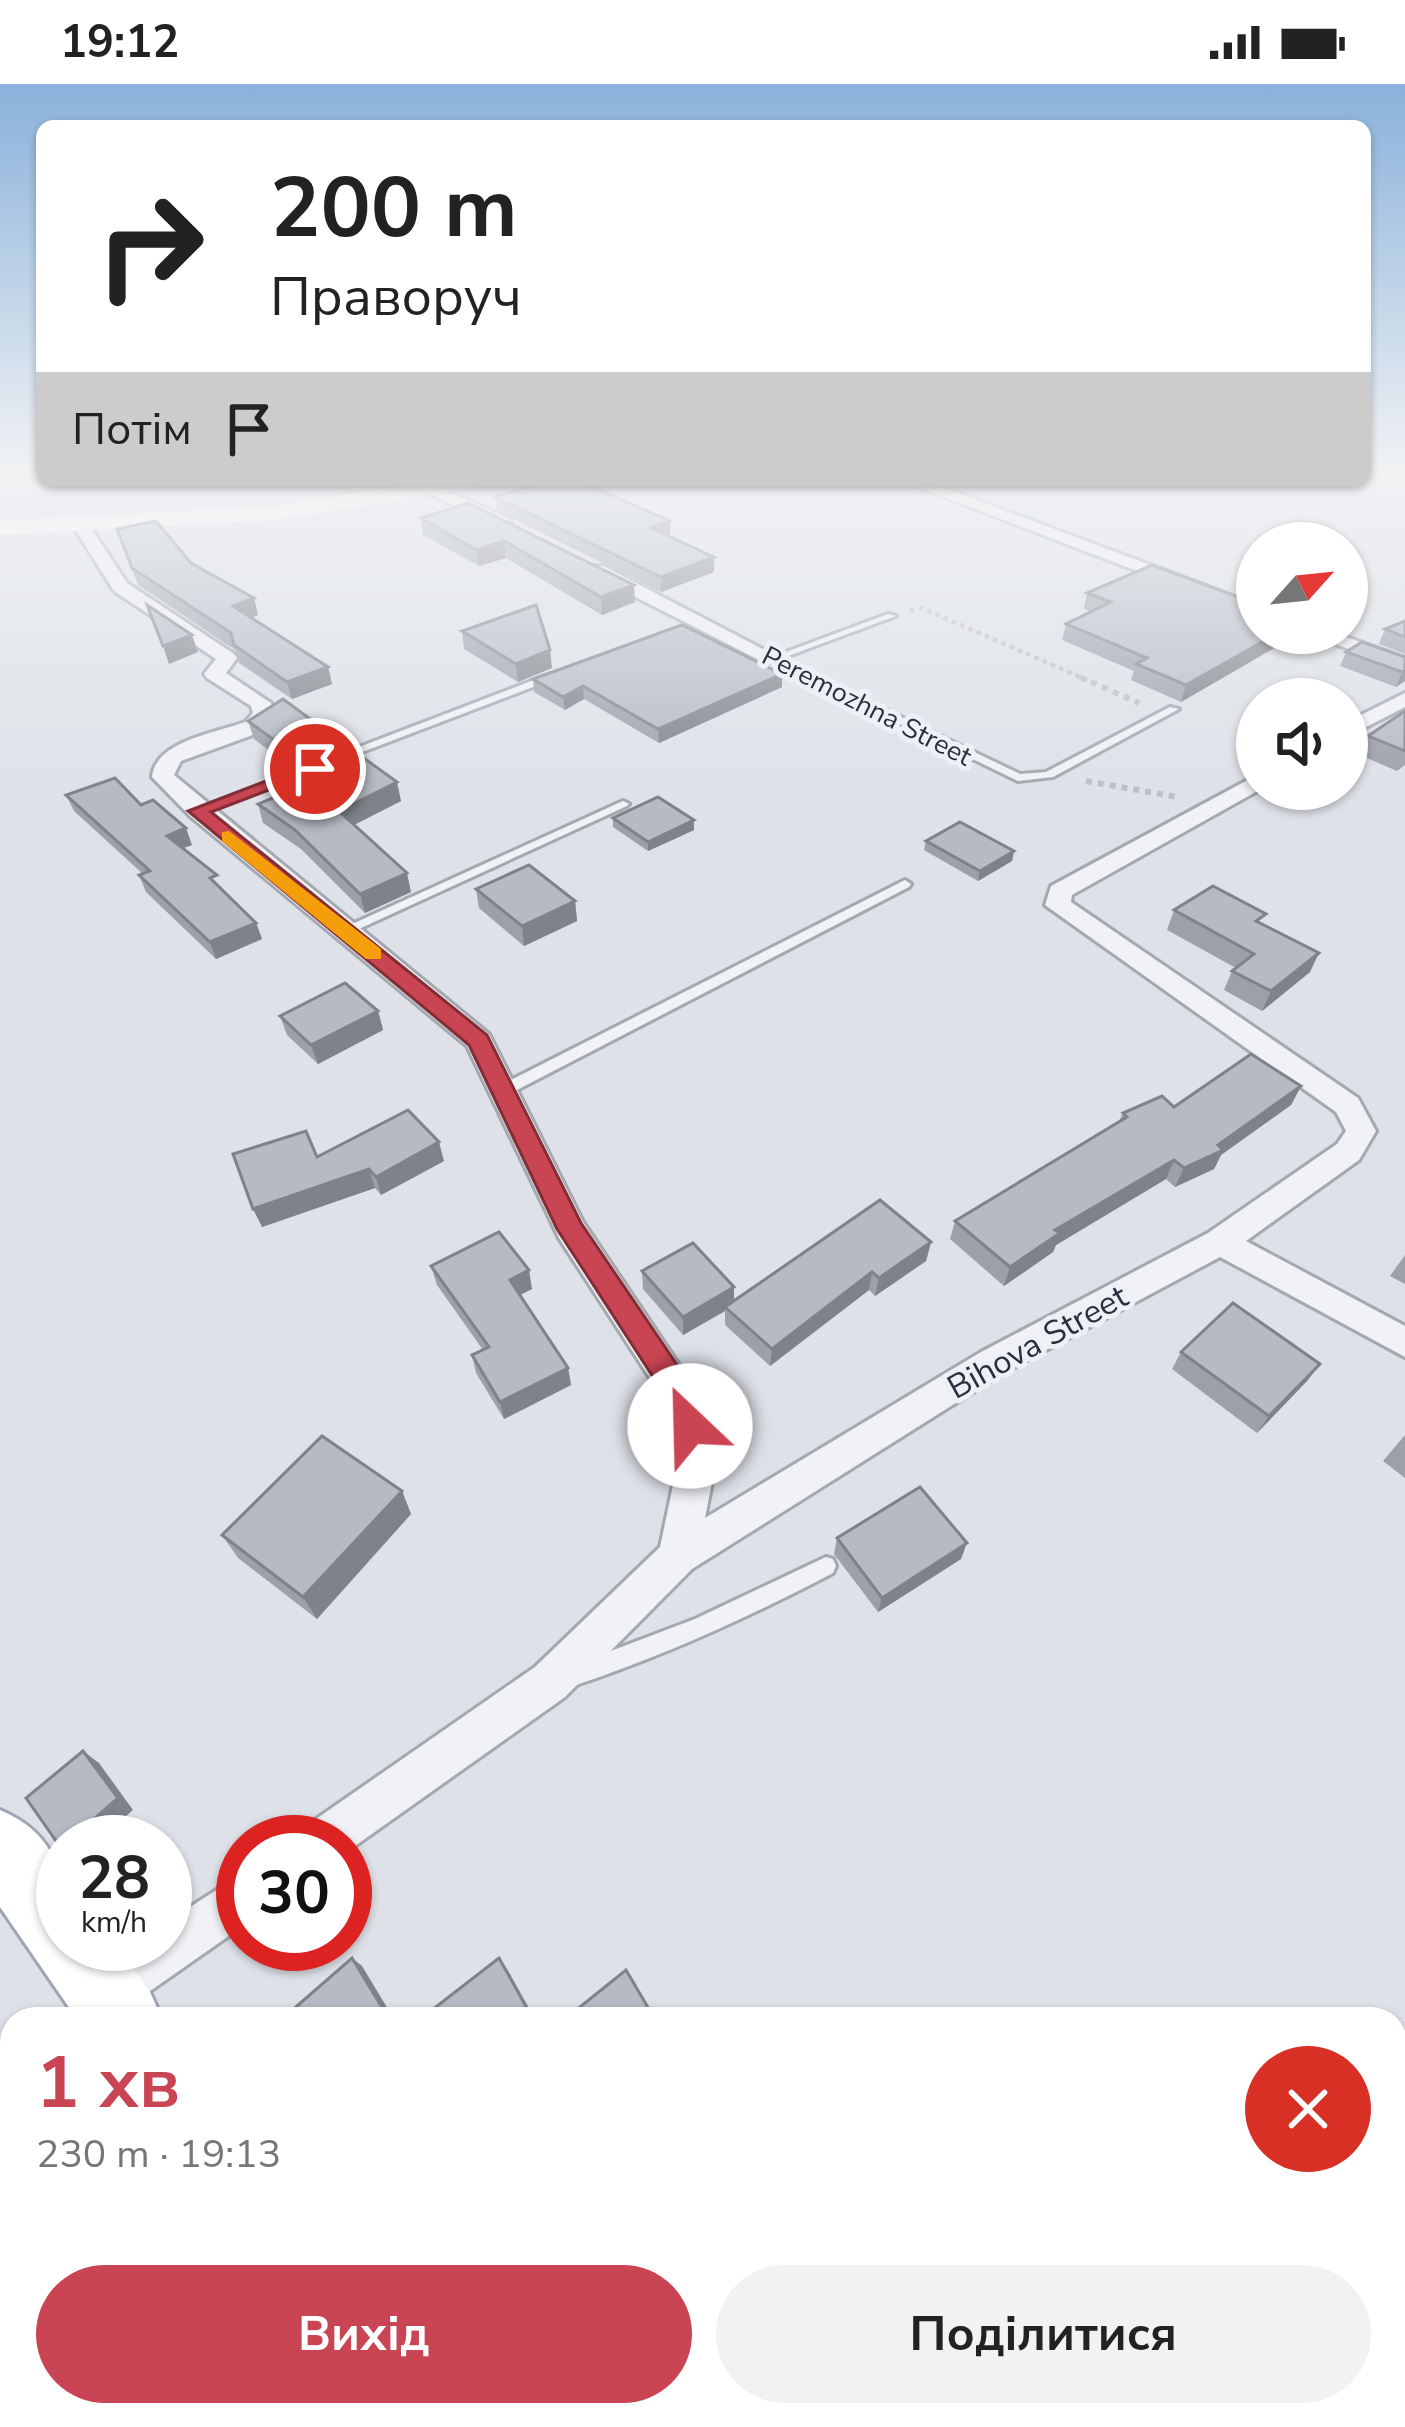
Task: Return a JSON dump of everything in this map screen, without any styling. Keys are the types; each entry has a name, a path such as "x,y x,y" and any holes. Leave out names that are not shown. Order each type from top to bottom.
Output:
{"main road":[{"path":"0,1846 36,1896"}],"street":[{"path":"112,573 121,587 227,658 214,674 261,704 264,714 253,727 173,756 164,764 163,777 478,1041 506,1089 570,1229 682,1396 698,1457 679,1556"},
{"name":"Peremozhna Street","path":"600,573 695,627 772,658"},
{"path":"1157,573 1236,603"},
{"path":"1368,652 1405,665"},
{"path":"1368,719 1405,699"},
{"path":"1218,803 1236,793"},
{"name":"Bihova Street","path":"360,1815 550,1682 679,1556 993,1362 1220,1242 1348,1152 1361,1131 1348,1106 1058,905 1060,892 1218,803"},
{"path":"1220,1242 1405,1343"},
{"path":"100,1985 216,1914"}],"lane":[{"path":"772,658 891,616"},
{"name":"Peremozhna Street","path":"772,658 1002,773 1035,779 1049,775"},
{"path":"198,811 568,670"},
{"path":"1049,775 1169,711"},
{"path":"345,930 623,804"},
{"path":"506,1089 905,884"},
{"path":"550,1682 658,1648 826,1566"}],"path":[{"path":"891,616 922,608 1169,711"},
{"path":"1049,775 1218,803"}],"building":[{"path":"140,573 210,573 254,598 233,606 328,667 287,682 234,645 231,633"},
{"path":"560,573 610,573 634,585 601,597"},
{"path":"1133,573 1174,573 1236,596 1236,654 1241,654 1186,685 1136,664 1147,658 1066,624 1111,602 1087,593"},
{"path":"147,605 192,635 163,646"},
{"path":"536,605 550,650 516,664 462,631"},
{"path":"1405,621 1405,637 1385,629"},
{"path":"682,625 782,674 658,729 583,686 563,697 533,679"},
{"path":"1368,644 1405,657 1402,672 1352,654 1368,654"},
{"path":"283,699 332,735 288,750 248,721"},
{"path":"1405,711 1405,751 1368,736"},
{"path":"347,746 397,782 339,811 407,873 360,894 295,830 258,804 324,777 302,761"},
{"path":"115,778 141,805 153,800 186,828 167,836 217,875 210,878 256,923 210,942 139,875 150,871 66,795"},
{"path":"658,797 694,820 648,842 613,818"},
{"path":"960,822 1014,851 980,871 926,841"},
{"path":"529,865 575,901 522,926 476,889"},
{"path":"1213,886 1266,914 1256,921 1319,953 1271,991 1232,971 1254,954 1174,910"},
{"path":"345,983 378,1011 311,1045 280,1016"},
{"path":"1251,1054 1301,1086 1218,1145 1223,1150 1184,1168 1174,1160 1055,1230 1060,1233 1010,1267 955,1221 1127,1117 1123,1113 1162,1096 1174,1107"},
{"path":"408,1110 439,1142 376,1177 369,1169 253,1209 233,1154 306,1131 317,1157"},
{"path":"880,1200 931,1242 879,1278 872,1272 772,1349 725,1307"},
{"path":"499,1232 529,1270 510,1280 568,1368 500,1402 472,1355 489,1347 431,1266"},
{"path":"693,1243 734,1287 683,1317 642,1271"},
{"path":"1233,1303 1320,1364 1269,1416 1181,1352"},
{"path":"322,1436 402,1491 303,1597 222,1535"},
{"path":"920,1487 967,1543 882,1598 837,1538"},
{"path":"83,1751 118,1798 99,1815 38,1815 26,1798"},
{"path":"499,1958 526,2007 436,2007"},
{"path":"626,1970 648,2007 580,2007"},
{"path":"337,1971 360,1971 382,2007 296,2007"}],"slow traffic":[{"path":"229,837 374,954"}],"route":[{"path":"315,769 198,811 478,1041 506,1089 570,1229 682,1396 690,1426"}]}
